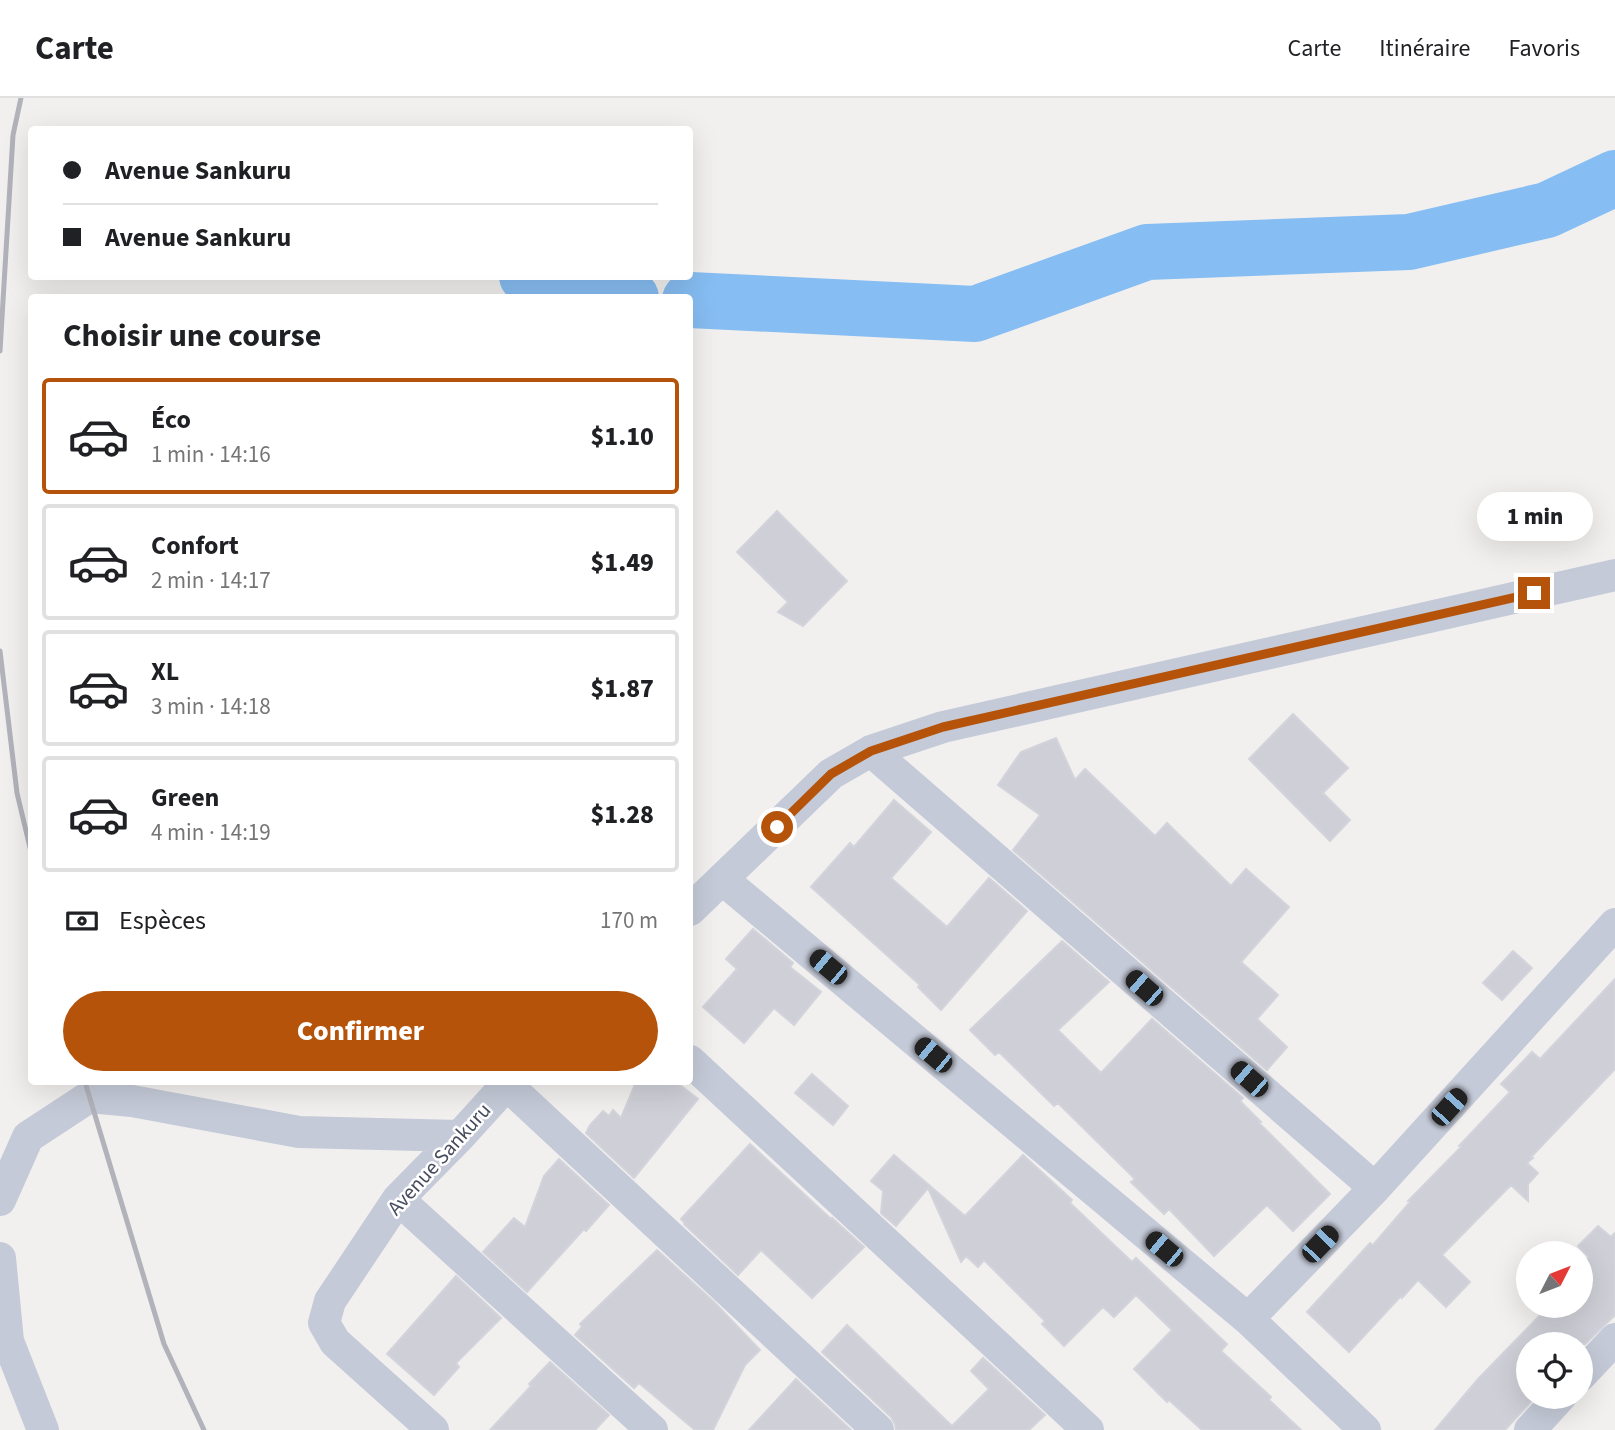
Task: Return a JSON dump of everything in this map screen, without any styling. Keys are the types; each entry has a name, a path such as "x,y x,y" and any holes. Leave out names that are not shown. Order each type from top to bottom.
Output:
{"street":[{"path":"693,907 831,774 871,751 943,727 1615,575"},
{"path":"871,751 1375,1188"},
{"path":"722,879 1248,1319 1365,1430"},
{"path":"1248,1319 1375,1188 1615,924"},
{"path":"693,1063 1088,1430"},
{"name":"Avenue Sankuru","path":"433,1430 335,1342 324,1323 330,1301 398,1199 505,1085"},
{"path":"509,1085 878,1430"},
{"path":"0,1200 28,1137 89,1097 132,1101 299,1132 460,1136"},
{"path":"398,1199 652,1430"},
{"path":"0,1258 4,1354 43,1430"},
{"path":"1593,1362 1615,1339"},
{"path":"1530,1430 1549,1409"}],"building":[{"path":"777,511 847,581 803,626 778,612 788,602 737,552"},
{"path":"1293,714 1348,768 1323,793 1350,820 1330,841 1249,759"},
{"path":"1056,738 1075,780 1085,769 1155,836 1167,823 1231,886 1246,869 1289,907 1241,962 1278,995 1257,1019 1287,1047 1267,1070 1013,850 1040,815 998,785 1021,752"},
{"path":"894,800 931,832 891,878 947,927 989,878 1027,911 941,1010 918,987 920,985 811,887 850,843 854,847"},
{"path":"753,929 793,963 790,967 821,992 794,1025 774,1008 744,1043 703,1007 737,969 726,959"},
{"path":"1062,941 1109,982 1058,1030 1101,1073 1152,1019 1243,1098 1240,1101 1261,1122 1259,1123 1330,1194 1293,1231 1267,1205 1214,1256 1169,1209 1164,1214 1131,1182 1135,1179 1058,1103 1054,1106 999,1052 995,1055 970,1030"},
{"path":"1513,951 1532,968 1502,1000 1483,983"},
{"path":"1615,979 1615,1069 1527,1163 1538,1173 1528,1184 1528,1201 1511,1185 1442,1255 1470,1282 1446,1307 1418,1280 1349,1352 1307,1312 1370,1243 1373,1245 1410,1202 1408,1201 1510,1092 1501,1084 1532,1052 1540,1059"},
{"path":"812,1074 848,1106 833,1125 795,1093"},
{"path":"635,1085 680,1085 698,1099 634,1178 586,1133 603,1111 609,1116 613,1110 621,1118"},
{"path":"750,1144 864,1247 812,1298 761,1250 738,1275 681,1219"},
{"path":"894,1155 965,1216 1023,1155 1072,1200 1070,1203 1132,1262 1136,1258 1227,1344 1221,1351 1271,1397 1269,1400 1301,1430 1202,1430 1169,1400 1167,1402 1134,1369 1172,1330 1136,1295 1114,1317 1103,1307 1064,1346 1042,1324 1045,1321 984,1260 978,1267 966,1256 961,1262 928,1188 896,1226 881,1213 883,1191 871,1181"},
{"path":"559,1159 609,1205 527,1292 483,1252 514,1218 525,1227 544,1176"},
{"path":"1598,1226 1611,1237 1615,1233 1615,1315 1593,1336 1593,1332 1524,1332 1537,1318 1593,1318 1593,1241 1583,1241"},
{"path":"657,1250 714,1302 760,1350 745,1365 713,1430 695,1430 639,1383 634,1388 575,1335 582,1327 580,1324"},
{"path":"456,1276 501,1318 456,1363 459,1367 434,1395 387,1354"},
{"path":"847,1325 952,1426 989,1389 971,1371 983,1358 1045,1415 1029,1430 896,1430 891,1417 822,1352"},
{"path":"1516,1340 1516,1409 1524,1409 1505,1430 1435,1430 1478,1379"},
{"path":"550,1362 609,1415 595,1430 490,1430 531,1386 529,1384"},
{"path":"796,1379 851,1430 749,1430"}],"waterway":[{"path":"693,300 975,314 1147,252 1409,242 1547,210 1615,178"},
{"path":"543,280 601,294"}],"railway":[{"path":"0,351 13,135 21,98"},
{"path":"0,651 17,793 28,839"},
{"path":"86,1085 164,1344 204,1430"}],"route":[{"path":"777,827 831,774 871,751 943,727 1534,593"}]}
